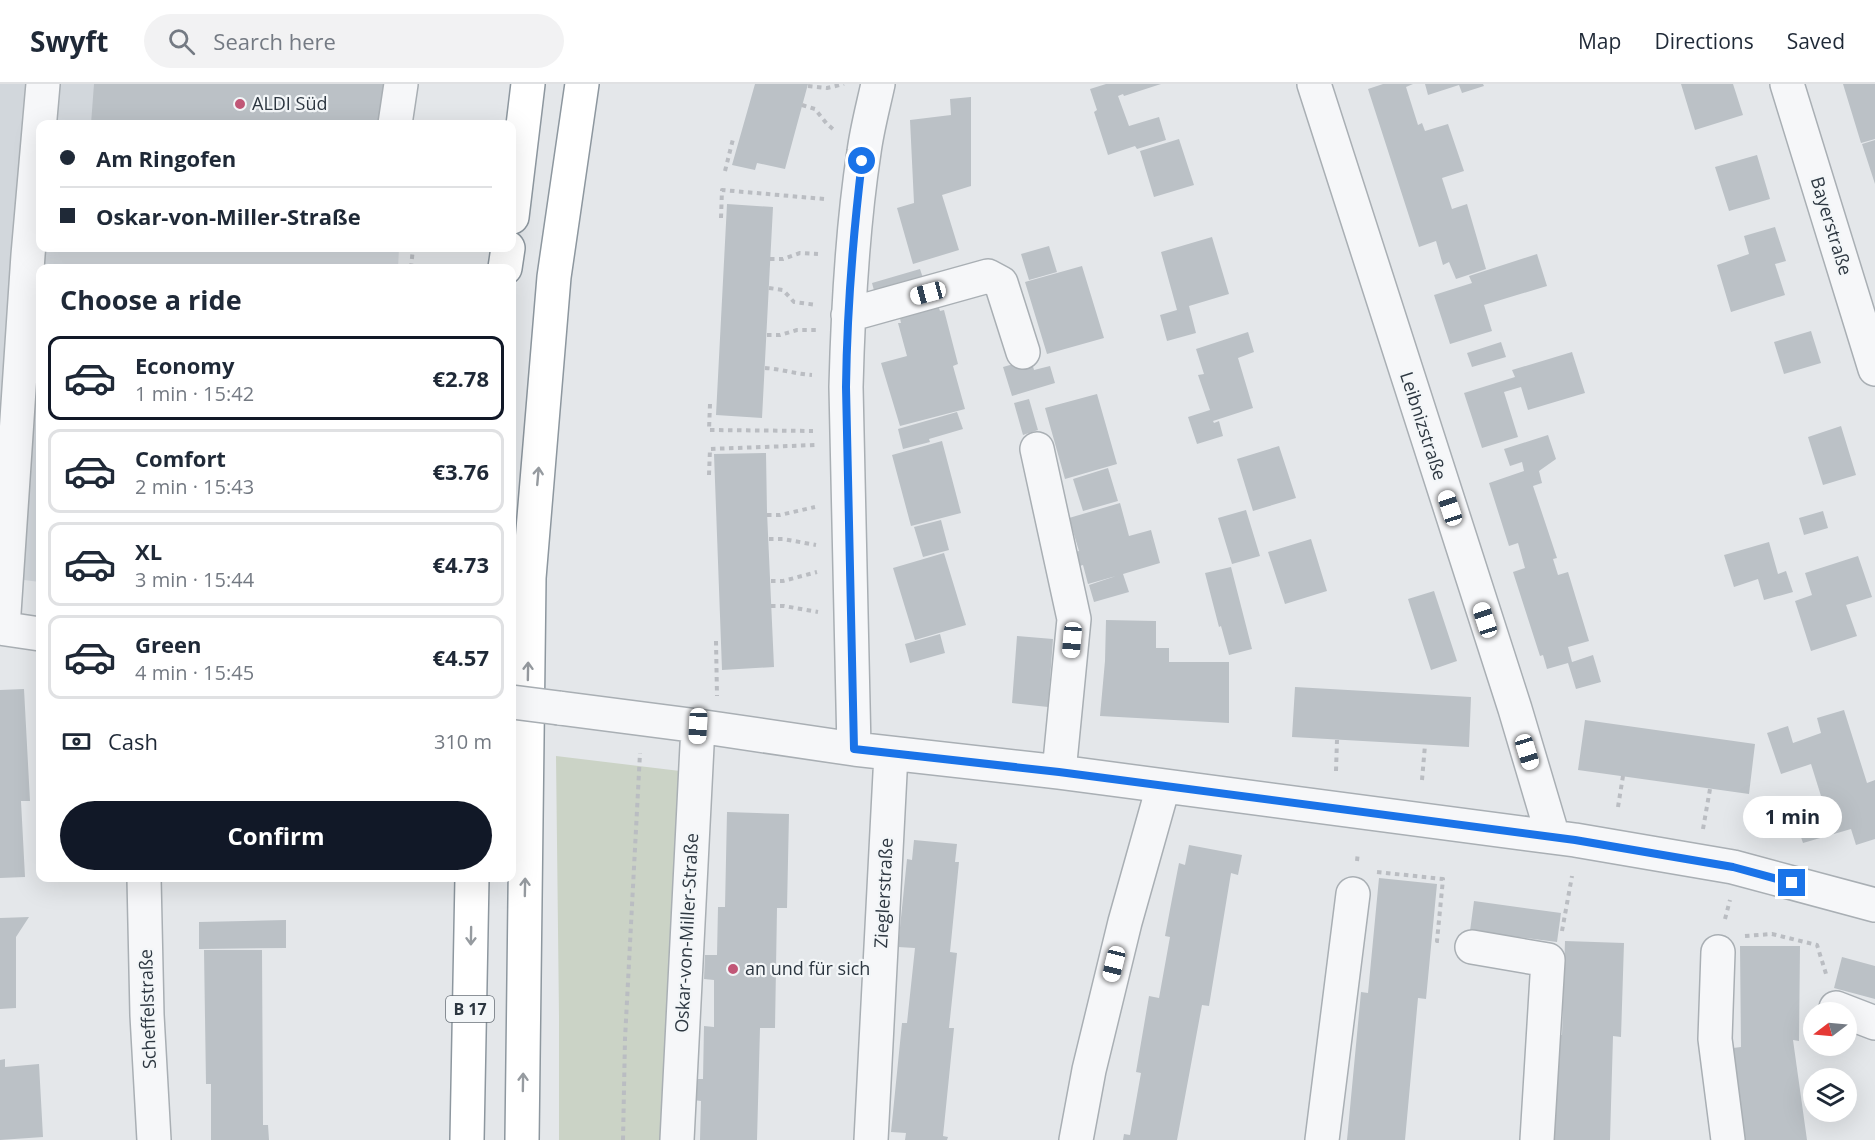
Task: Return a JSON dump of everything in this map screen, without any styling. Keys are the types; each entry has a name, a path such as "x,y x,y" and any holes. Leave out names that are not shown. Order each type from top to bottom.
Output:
{"highway":[{"path":"516,184 528,84"},
{"path":"522,1140 529,578 554,277 582,84"},
{"name":"B 17","path":"467,1140 472,882"}],"street":[{"path":"39,120 43,84"},
{"path":"396,120 401,84"},
{"path":"854,749 846,375 848,317 857,202 865,141 878,84"},
{"name":"Leibnizstraße","path":"1314,84 1515,709 1553,837"},
{"name":"Bayerstraße","path":"1787,84 1875,369"},
{"path":"36,150 8,413 1,628 36,633"},
{"path":"848,317 988,276 1001,283 1023,352"},
{"path":"1037,448 1074,619 1059,772"},
{"path":"516,702 891,754 1059,772 1553,837 1733,867 1875,905"},
{"name":"Oskar-von-Miller-Straße","path":"677,1140 708,728"},
{"name":"Zieglerstraße","path":"871,1140 891,754"},
{"path":"1076,1140 1089,1070 1125,922 1163,787"},
{"name":"Scheffelstraße","path":"144,882 153,1140"},
{"path":"1322,1140 1360,883"},
{"path":"1728,1140 1715,1039 1730,944"},
{"path":"1472,947 1548,960 1537,1140"},
{"path":"1857,1016 1875,1023"}],"path":[{"path":"808,86 827,88 844,84"},
{"path":"725,171 733,139"},
{"path":"720,218 722,189 857,202"},
{"path":"770,259 783,259 800,253 852,255"},
{"path":"769,288 783,290 794,302 810,304 848,317"},
{"path":"767,335 780,335 848,317"},
{"path":"765,368 779,369 793,374 846,375"},
{"path":"710,404 709,430 847,438"},
{"path":"709,475 710,449 847,438"},
{"path":"767,515 780,515 812,507 849,505"},
{"path":"769,538 814,545 850,558"},
{"path":"771,580 783,580 814,572 850,558"},
{"path":"771,606 815,612 851,611"},
{"path":"708,728 716,641"},
{"path":"623,1140 625,1039 642,719"},
{"path":"1336,771 1337,740"},
{"path":"1422,780 1425,745"},
{"path":"1618,807 1623,776"},
{"path":"1704,823 1710,789"},
{"path":"1566,912 1572,876"},
{"path":"1360,883 1443,879 1437,941 1472,947"},
{"path":"1730,944 1773,934 1817,945 1834,1002"}],"shaded area":[{"path":"0,84 416,84 411,120 36,120 36,252 399,252 398,264 36,264 36,582 0,577"},
{"path":"556,756 680,771 663,1140 559,1140"}],"building":[{"name":"ALDI Süd","path":"94,84 389,84 386,120 91,120"},
{"path":"755,84 808,84 785,169 757,163 755,170 732,165"},
{"path":"1106,84 1161,84 1118,96 1129,126 1159,117 1166,140 1137,149 1135,146 1108,155 1094,112 1097,110 1090,89"},
{"path":"1383,84 1413,84 1406,87 1418,125 1422,123 1425,131 1448,124 1464,171 1442,178 1452,209 1467,204 1486,269 1456,279 1449,262 1443,265 1436,241 1419,247 1368,89"},
{"path":"1425,84 1483,84 1484,86 1462,93 1459,85 1428,95"},
{"path":"1681,84 1733,84 1743,115 1695,130"},
{"path":"1843,84 1875,84 1875,139 1861,143"},
{"path":"971,97 971,186 942,195 959,250 913,264 897,208 914,203 910,120 951,115 950,99"},
{"path":"1179,139 1194,185 1154,197 1140,151"},
{"path":"1875,140 1875,184 1862,144"},
{"path":"1757,155 1770,199 1729,211 1715,167"},
{"path":"727,204 773,207 762,418 716,415"},
{"path":"1775,227 1786,261 1775,264 1785,295 1731,312 1717,265 1749,254 1744,236"},
{"path":"1212,237 1229,294 1189,306 1196,333 1167,341 1160,315 1177,310 1161,252"},
{"path":"1049,246 1057,272 1029,280 1021,254"},
{"path":"1537,254 1547,286 1484,305 1492,331 1450,344 1434,295 1472,283 1469,276"},
{"path":"1082,266 1104,338 1047,354 1025,282"},
{"path":"920,269 925,284 876,298 872,283"},
{"path":"936,299 940,311 944,310 958,364 953,366 965,409 900,426 881,363 907,356 898,323 901,323 898,310"},
{"path":"1811,331 1821,363 1784,374 1774,342"},
{"path":"1248,332 1254,352 1238,358 1253,408 1213,421 1214,423 1219,421 1223,436 1197,444 1188,417 1210,410 1198,375 1204,374 1196,349"},
{"path":"1501,342 1506,357 1472,367 1467,353"},
{"path":"1572,352 1585,393 1528,410 1521,387 1504,392 1518,437 1482,448 1464,393 1515,377 1512,370"},
{"path":"1031,359 1034,370 1050,366 1055,383 1012,396 1003,367"},
{"path":"1097,394 1117,464 1065,479 1045,408"},
{"path":"1029,399 1038,430 1023,435 1014,403"},
{"path":"957,412 963,429 929,439 930,442 903,449 898,429"},
{"path":"1841,426 1856,475 1823,485 1808,437"},
{"path":"1548,435 1556,459 1539,471 1542,483 1533,486 1557,558 1553,559 1558,575 1568,572 1589,641 1568,647 1572,662 1593,655 1601,682 1576,689 1568,663 1547,669 1543,655 1540,656 1513,572 1525,568 1518,543 1509,546 1489,483 1524,471 1522,462 1510,466 1504,449"},
{"path":"942,441 961,513 911,526 892,455"},
{"path":"1279,446 1296,498 1253,511 1237,459"},
{"path":"766,453 774,667 722,670 714,454"},
{"path":"1108,468 1118,501 1083,511 1073,479"},
{"path":"1120,503 1129,536 1151,530 1160,563 1123,574 1129,592 1094,602 1089,585 1116,576 1088,584 1083,565 1076,567 1072,553 1079,551 1069,518"},
{"path":"1246,510 1260,556 1232,564 1218,518"},
{"path":"1823,511 1828,528 1804,535 1799,518"},
{"path":"941,520 949,550 923,557 914,527"},
{"path":"1311,539 1327,591 1285,604 1268,552"},
{"path":"1769,542 1778,574 1786,571 1793,592 1764,600 1758,579 1734,587 1724,555"},
{"path":"944,553 966,625 915,640 893,568"},
{"path":"1858,556 1872,597 1846,605 1857,636 1811,651 1795,601 1812,595 1805,573"},
{"path":"1231,567 1252,649 1229,655 1205,573"},
{"path":"1434,591 1457,661 1431,670 1408,599"},
{"path":"1106,620 1156,621 1156,648 1169,648 1169,662 1229,662 1229,723 1100,716"},
{"path":"940,634 945,653 910,663 905,644"},
{"path":"1017,636 1053,639 1048,707 1012,703"},
{"path":"1295,687 1471,697 1469,747 1292,737"},
{"path":"24,689 30,801 21,801 25,877 0,878 0,690"},
{"path":"1844,710 1867,783 1875,780 1875,839 1856,845 1851,829 1803,843 1794,817 1826,807 1811,764 1781,774 1767,733 1788,726 1793,743 1821,733 1817,718"},
{"path":"1585,720 1755,744 1749,794 1578,770"},
{"path":"727,812 789,814 787,908 777,908 775,1028 760,1028 757,1140 700,1140 701,1101 693,1100 694,1079 703,1079 704,1026 714,1027 714,980 704,979 705,955 717,955 718,907 725,907"},
{"path":"914,840 957,844 955,862 959,862 950,952 957,953 949,1028 954,1028 943,1136 948,1137 947,1140 905,1140 906,1133 891,1132 902,1023 907,1023 915,948 898,947 907,859 912,860"},
{"path":"1189,845 1242,855 1238,875 1231,873 1209,1006 1202,1005 1177,1140 1123,1140 1124,1134 1130,1135 1141,1073 1136,1072 1149,996 1159,998 1170,937 1165,936 1179,863 1185,865"},
{"path":"1379,878 1437,884 1426,999 1418,998 1405,1140 1347,1140 1361,992 1368,993"},
{"path":"1474,901 1561,913 1557,942 1470,931"},
{"path":"29,917 16,937 16,1008 0,1009 0,918"},
{"path":"286,920 286,948 199,949 199,922"},
{"path":"1565,941 1624,943 1621,1037 1613,1036 1610,1140 1549,1140 1552,1034 1562,1035"},
{"path":"1740,946 1800,946 1799,1041 1793,1040 1807,1140 1745,1140 1733,1048 1741,1047"},
{"path":"204,950 262,950 263,1125 268,1125 269,1140 211,1140 211,1084 206,1084"},
{"path":"1842,957 1875,966 1875,999 1834,988"},
{"path":"5,1059 5,1067 39,1064 43,1137 0,1140 0,1060"}],"place":[{"name":"ALDI Süd","path":"240,104"},
{"name":"an und für sich","path":"733,969"}],"route":[{"path":"862,161 846,331 854,749 1059,772 1575,840 1698,860 1792,883"}]}
